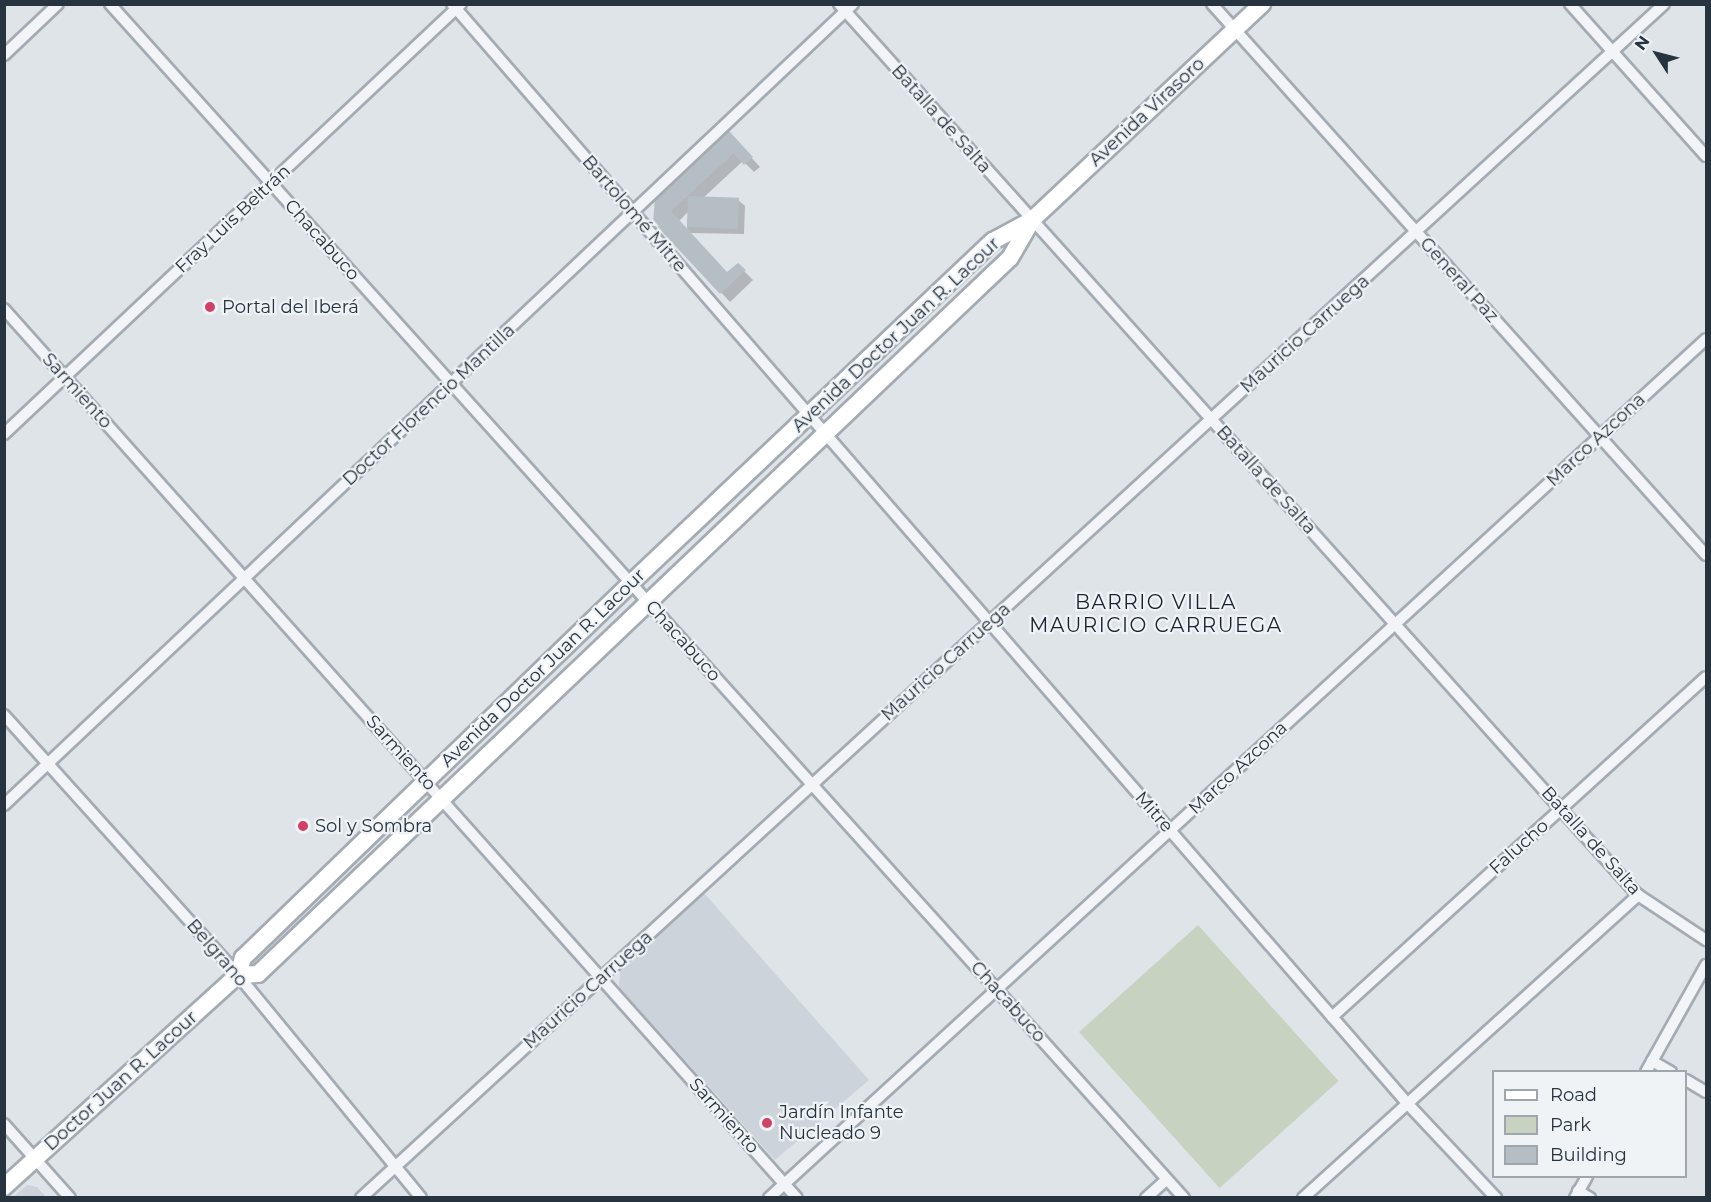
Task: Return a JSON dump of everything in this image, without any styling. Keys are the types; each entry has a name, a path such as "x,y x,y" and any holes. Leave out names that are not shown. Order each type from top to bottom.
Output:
{"street":[{"path":"4,55 58,4"},
{"name":"Chacabuco","path":"110,4 1184,1197"},
{"name":"General Paz","path":"1212,4 1707,555"},
{"name":"Avenida Virasoro","path":"1032,220 1262,4"},
{"path":"1570,4 1707,156"},
{"name":"Mauricio Carruega","path":"361,1197 1664,4"},
{"name":"Fray Luis Beltrán","path":"4,434 456,6"},
{"name":"Bartolomé Mitre","path":"456,6 816,424"},
{"name":"Doctor Florencio Mantilla","path":"4,805 846,7"},
{"name":"Batalla de Salta","path":"846,7 1032,220 1638,895 1707,940"},
{"name":"Avenida Doctor Juan R. Lacour","path":"1032,220 993,241 816,424 647,601 258,974 238,975 243,958 631,583 816,424 1010,258 1032,220"},
{"name":"Sarmiento","path":"4,309 797,1197"},
{"name":"Marco Azcona","path":"769,1197 1707,339"},
{"name":"Mitre","path":"816,424 1406,1102 1496,1197"},
{"name":"Falucho","path":"1332,1017 1707,677"},
{"name":"Belgrano","path":"4,716 238,975 421,1197"},
{"path":"1303,1197 1638,895"},
{"path":"1647,1070 1707,965"},
{"name":"Doctor Juan R. Lacour","path":"4,1187 238,975"},
{"path":"1652,1061 1669,1070"},
{"path":"1687,1081 1707,1092"},
{"path":"4,1125 70,1197"},
{"path":"1586,1178 1576,1194 1590,1197"},
{"path":"1146,1197 1167,1179"}],"shaded area":[{"path":"704,893 869,1080 775,1160 619,987 620,972"},
{"path":"27,1185 37,1187 46,1197 13,1197"}],"green space":[{"path":"1198,925 1339,1081 1220,1188 1079,1032"}],"building":[{"path":"729,131 753,157 744,165 734,153 671,211 727,272 738,263 746,270 720,294 653,222 655,199"},
{"path":"688,196 739,198 738,229 687,227"}],"place":[{"name":"Portal del Iberá","path":"210,307"},
{"name":"Sol y Sombra","path":"303,826"},
{"name":"Jardín Infante Nucleado 9","path":"767,1123"}],"district":[{"name":"BARRIO VILLA MAURICIO CARRUEGA","path":"1156,614"}]}
